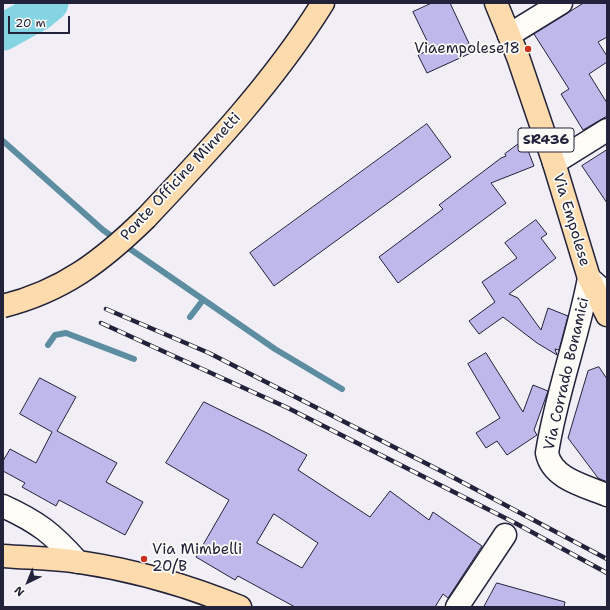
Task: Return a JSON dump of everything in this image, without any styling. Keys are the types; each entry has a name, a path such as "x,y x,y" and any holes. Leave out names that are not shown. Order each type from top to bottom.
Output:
{"main road":[{"name":"Ponte Officine Minnetti","path":"3,306 20,302 54,289 98,261 126,238 218,140 265,86 300,40 323,3"},
{"name":"Via Empolese","path":"496,3 509,35 554,163 588,278"},
{"name":"SR436","path":"588,278 607,315"},
{"path":"3,556 78,562 105,566 177,585 240,607"}],"street":[{"path":"509,35 561,3"},
{"path":"554,163 607,130"},
{"path":"588,278 607,292"},
{"name":"Via Corrado Bonamici","path":"588,278 582,313 548,446 549,461 553,468 580,484 607,495"},
{"path":"3,506 42,527 54,536 78,562"},
{"path":"457,607 505,535"}],"building":[{"path":"432,3 450,3 473,52 427,73 418,55 431,49 413,12"},
{"path":"584,3 607,3 607,37 598,42 607,56 607,62 589,74 607,103 607,116 583,130 561,94 569,89 534,34"},
{"path":"427,124 451,157 274,286 250,253"},
{"path":"524,140 534,166 491,183 506,203 398,283 379,257 443,209 439,205 501,158 506,156 505,154"},
{"path":"607,150 607,203 582,166"},
{"path":"536,220 547,234 541,238 556,258 509,294 518,298 541,330 548,308 568,316 559,350 555,349 557,355 537,343 503,317 479,334 469,321 495,302 482,282 517,258 505,243"},
{"path":"486,353 523,412 533,385 548,391 534,430 537,435 507,455 497,441 486,448 476,433 500,418 468,364"},
{"path":"599,367 607,379 607,482 598,478 568,438 588,371"},
{"path":"40,378 76,397 57,431 117,463 106,482 143,502 125,535 59,500 56,506 22,487 25,483 3,471 3,461 10,449 36,463 52,432 20,414"},
{"path":"204,402 267,433 307,455 298,470 370,517 390,491 429,520 433,512 482,546 448,598 443,594 435,607 295,607 238,576 235,580 196,557 229,500 166,463","holes":["274,514 318,543 302,568 257,543"]},
{"path":"497,583 565,602 564,607 484,607"}],"waterway":[{"path":"3,32 39,12 50,3"},
{"path":"3,141 103,230 275,349 342,389"},
{"path":"190,317 203,300"},
{"path":"48,345 55,335 66,333 134,359"}],"railway":[{"path":"106,309 209,353 443,472 607,559"},
{"path":"101,323 288,408 517,524 607,573"}],"place":[{"name":"Viaempolese18","path":"528,49"},
{"name":"Via Mimbelli 20/B","path":"144,559"}]}
